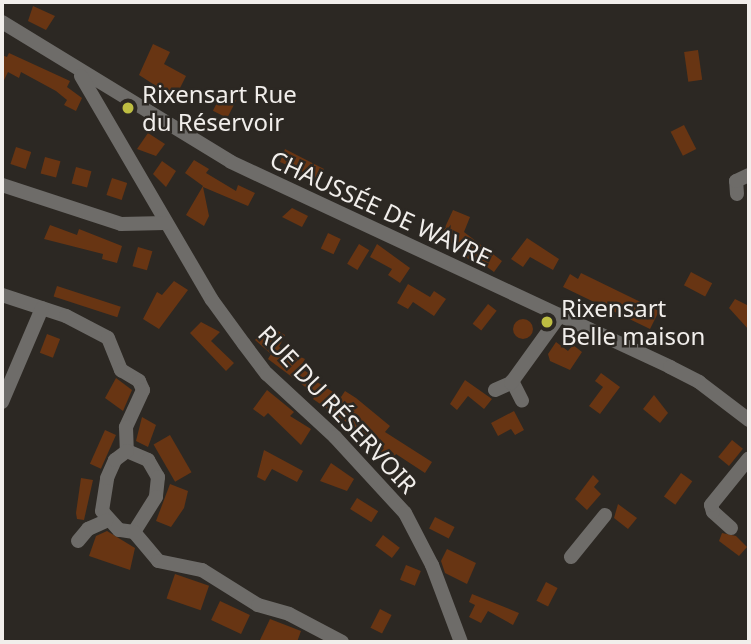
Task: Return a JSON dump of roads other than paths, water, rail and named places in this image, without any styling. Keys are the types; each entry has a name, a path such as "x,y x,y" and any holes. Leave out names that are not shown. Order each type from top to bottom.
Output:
{"street":[{"name":"CHAUSSÉE DE WAVRE","path":"2,22 78,72 253,174 699,382 749,420"},
{"name":"RUE DU RÉSERVOIR","path":"78,72 212,300 267,374 335,437 405,513 432,565 461,642"},
{"path":"737,194 736,181 749,175"},
{"path":"2,185 121,224 166,223"},
{"path":"2,295 108,338 121,370 139,381 143,390 126,426 127,451"},
{"path":"2,402 42,309"},
{"path":"495,390 512,381 560,315"},
{"path":"512,381 522,401"},
{"path":"127,451 115,460 101,497 106,521 119,530 134,532 158,561 202,570 258,605 289,614 342,642"},
{"path":"127,451 148,460 158,477 156,497 134,532"},
{"path":"732,528 713,512 711,505 749,458"},
{"path":"570,558 605,515"},
{"path":"78,541 88,529 106,521"}],"place":[{"name":"Rixensart Rue du Réservoir","path":"128,108"},
{"name":"Rixensart Belle maison","path":"547,322"}]}
